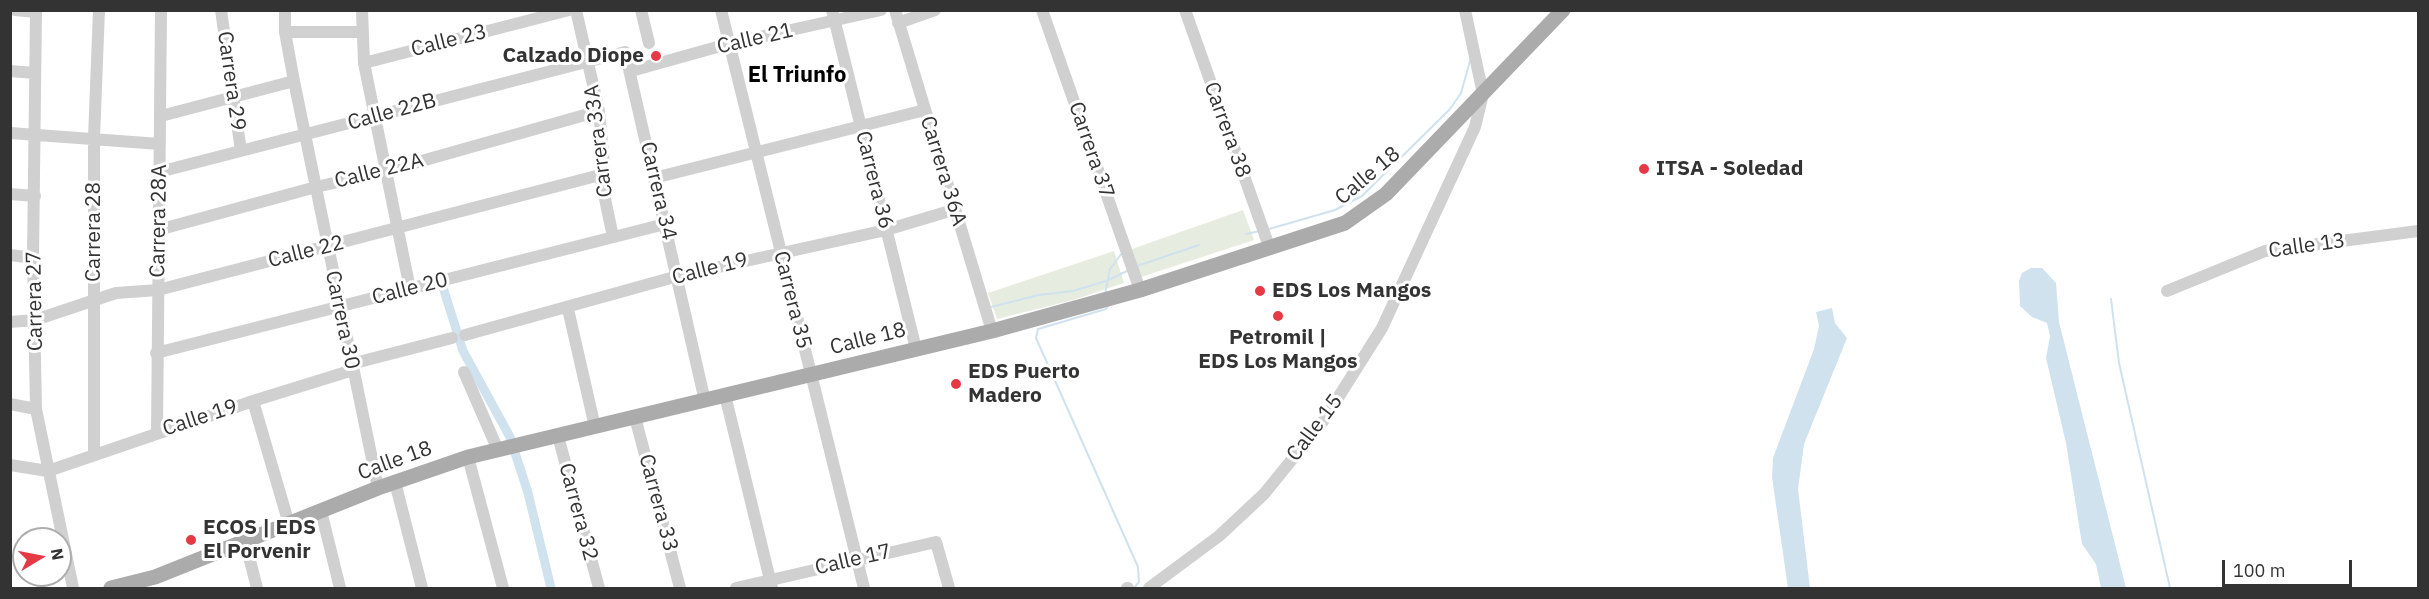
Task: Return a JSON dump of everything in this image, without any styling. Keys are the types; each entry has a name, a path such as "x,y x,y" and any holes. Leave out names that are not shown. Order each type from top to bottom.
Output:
{"main road":[{"name":"Calle 18","path":"111,588 156,583 245,541 378,488 468,457 992,331 1140,290 1345,223 1386,194 1563,10"}],"street":[{"path":"15,10 36,11"},
{"name":"Carrera 28","path":"94,453 94,138 99,10"},
{"name":"Carrera 28A","path":"157,432 161,10"},
{"name":"Carrera 29","path":"221,10 241,151"},
{"name":"Carrera 30","path":"285,10 285,33 294,81 338,307 378,488"},
{"path":"362,10 364,63 410,289"},
{"name":"Calle 23","path":"364,63 569,10"},
{"name":"Carrera 33A","path":"576,10 599,111 604,164 600,175 614,237"},
{"path":"641,10 649,43"},
{"name":"Carrera 35","path":"720,10 864,588"},
{"name":"Calle 21","path":"631,71 834,16 881,10"},
{"path":"897,16 935,10"},
{"name":"Carrera 37","path":"1042,10 1140,290"},
{"name":"Carrera 38","path":"1185,10 1270,249"},
{"path":"1465,10 1483,94"},
{"name":"Carrera 27","path":"36,11 33,258 36,409 73,588"},
{"name":"Carrera 36","path":"834,16 916,349"},
{"name":"Carrera 36A","path":"897,16 992,331"},
{"path":"285,33 362,32"},
{"name":"Calle 22B","path":"159,172 625,52"},
{"name":"Carrera 34","path":"625,52 705,400"},
{"path":"10,71 35,73"},
{"path":"161,116 294,81"},
{"name":"Calle 15","path":"1149,588 1219,536 1263,494 1324,420 1382,328 1475,127 1483,94"},
{"path":"654,178 925,110"},
{"name":"Calle 22A","path":"158,230 316,187 386,171 599,111"},
{"path":"10,133 160,144"},
{"name":"Calle 22","path":"10,322 35,320 117,292 158,290 600,175"},
{"path":"10,194 35,196"},
{"name":"Calle 19","path":"465,335 568,309 678,276 781,251 886,230 953,210 954,206"},
{"name":"Calle 20","path":"156,353 664,224"},
{"name":"Calle 13","path":"2167,291 2265,251 2418,231"},
{"path":"10,255 33,258"},
{"path":"568,309 596,427"},
{"name":"Calle 19","path":"48,471 94,453 352,367 452,338"},
{"path":"464,372 502,449"},
{"path":"725,395 771,584"},
{"path":"253,401 289,524"},
{"path":"10,404 36,409"},
{"name":"Carrera 33","path":"635,417 681,588"},
{"name":"Carrera 32","path":"558,436 599,588"},
{"path":"468,457 503,588"},
{"path":"10,465 48,471"},
{"path":"395,482 422,588"},
{"path":"321,511 340,588"},
{"path":"245,541 256,588"},
{"name":"Calle 17","path":"736,588 771,584 856,559 936,542 949,588"}],"shaded area":[{"path":"1243,210 1254,240 1141,277 1132,249"},
{"path":"1114,251 1124,283 1073,300 997,319 988,293"}],"water":[{"path":"2031,268 2042,268 2056,283 2059,322 2126,588 2101,588 2096,564 2082,544 2066,443 2046,358 2050,336 2047,323 2032,317 2020,306 2019,281 2022,273"},
{"path":"1832,308 1835,323 1847,338 1804,444 1798,489 1810,588 1788,588 1772,477 1773,458 1814,349 1819,326 1816,312"}],"waterway":[{"path":"1269,229 1335,210 1362,196 1450,109 1461,93 1470,61"},
{"path":"1246,234 1260,231"},
{"path":"1137,266 1199,245"},
{"path":"1105,294 1110,269 1122,253"},
{"path":"991,307 1039,295 1073,291 1106,281 1129,270"},
{"path":"441,281 463,351 510,437 528,493 551,588"},
{"path":"2111,299 2119,363 2170,588"},
{"path":"1109,304 1106,309 1038,329 1036,338 1138,567 1139,582 1134,588"}],"place":[{"name":"Calzado Diope","path":"656,56"},
{"name":"ITSA - Soledad","path":"1644,169"},
{"name":"EDS Los Mangos","path":"1260,291"},
{"name":"Petromil | EDS Los Mangos","path":"1278,316"},
{"name":"EDS Puerto Madero","path":"956,384"},
{"name":"ECOS | EDS El Porvenir","path":"191,540"}],"district":[{"name":"El Triunfo","path":"797,76"}]}
